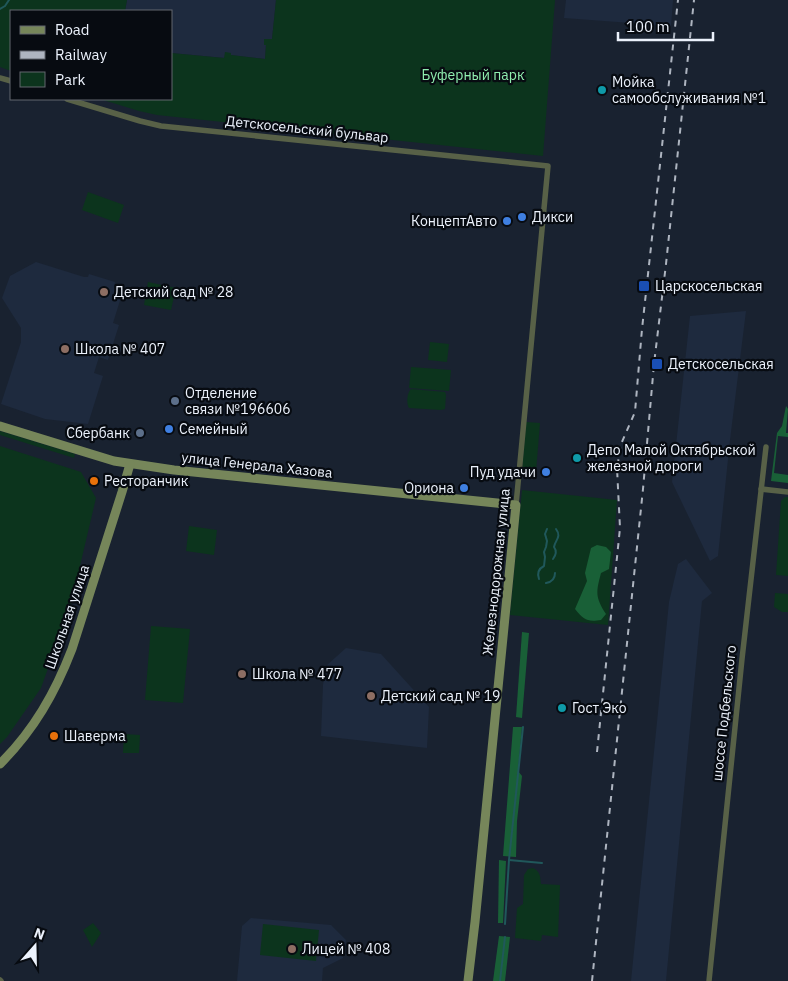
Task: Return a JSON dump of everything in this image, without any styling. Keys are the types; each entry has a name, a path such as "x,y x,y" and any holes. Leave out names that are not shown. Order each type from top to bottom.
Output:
{"street":[{"name":"Детскосельский бульвар","path":"70,100 140,122 162,126 548,166"},
{"name":"Железнодорожная улица","path":"468,981 548,166"},
{"name":"улица Генерала Хазова","path":"0,426 109,460 130,464 516,505"},
{"name":"шоссе Подбельского","path":"709,981 742,652 766,447"},
{"name":"Школьная улица","path":"0,764 39,717 63,674 126,482 130,464"},
{"path":"761,489 788,492"}],"shaded area":[{"path":"127,0 276,0 272,40 265,39 265,59 230,55 230,53 225,53 225,58 172,53 172,10 125,10"},
{"path":"566,0 673,0 671,26 564,18"},
{"name":"Школа № 407","path":"36,262 84,277 88,277 89,274 115,282 114,288 123,291 113,323 119,325 108,360 99,357 94,373 103,376 88,424 45,419 1,404 21,342 21,328 2,298 10,276"},
{"path":"746,311 718,556 710,561 672,482 690,316"},
{"path":"686,559 712,593 702,601 666,981 631,981 669,602 678,564"},
{"name":"Детский сад № 19","path":"346,648 381,654 429,707 427,748 321,736 323,685 326,666"},
{"name":"Лицей № 408","path":"251,918 331,925 346,940 343,958 323,968 322,981 237,981 242,926"}],"green space":[{"path":"0,0 127,0 125,10 10,10 10,71 0,67"},
{"name":"Буферный парк","path":"276,0 555,0 543,156 157,115 103,100 172,100 172,53 224,58 225,52 231,53 231,55 265,59 266,45 264,45 264,39 272,39"},
{"path":"88,192 124,205 118,223 82,210"},
{"path":"148,282 176,288 171,310 144,305"},
{"path":"430,342 449,344 447,362 428,360"},
{"path":"411,367 451,370 449,391 409,388"},
{"path":"411,389 445,392 445,409 409,408 407,398"},
{"path":"786,406 788,409 786,433 788,433 788,437 778,436 774,473 788,475 788,483 771,481 777,433 782,426"},
{"path":"526,422 540,423 536,472 522,471"},
{"path":"0,431 75,454 74,458 0,435"},
{"path":"0,446 81,472 96,498 71,604 41,688 7,737 0,744"},
{"path":"522,490 617,500 608,625 510,615"},
{"path":"788,497 788,576 776,575 781,501"},
{"path":"189,526 217,530 214,555 186,551"},
{"path":"597,545 606,547 611,552 609,569 601,573 597,590 598,599 606,614 601,620 592,621 583,618 575,609 587,581 585,573 591,548"},
{"path":"775,593 788,594 788,612 782,612 774,607"},
{"path":"151,626 190,629 183,703 145,700"},
{"path":"522,632 529,633 522,718 516,717"},
{"path":"513,727 522,727 518,771 522,776 517,821 516,857 503,856"},
{"path":"124,734 140,735 139,753 123,753"},
{"path":"499,860 506,861 503,923 498,923"},
{"path":"533,868 539,873 541,884 560,885 558,937 542,935 541,941 515,938 517,908 523,904 524,875 528,869"},
{"path":"93,923 101,933 92,947 83,930"},
{"path":"263,924 319,930 316,961 260,955"},
{"path":"499,936 510,937 505,981 493,981"}],"waterway":[{"path":"0,9 9,0"},
{"path":"539,579 538,571 544,566 544,552 547,541 545,534 547,529"},
{"path":"553,559 556,553 554,547 558,536 556,529"},
{"path":"546,583 553,580 555,573"},
{"path":"505,924 509,860 523,727"},
{"path":"509,860 542,863"},
{"path":"500,981 505,937"}],"railway":[{"path":"597,752 620,528 617,468 621,444 635,412 642,329 678,0"},
{"path":"592,981 643,489 654,364 694,0"}],"place":[{"name":"Мойка самообслуживания №1","path":"602,90"},
{"name":"Дикси","path":"522,217"},
{"name":"КонцептАвто","path":"507,221"},
{"name":"Царскосельская","path":"644,286"},
{"name":"Детский сад № 28","path":"104,292"},
{"name":"Школа № 407","path":"65,349"},
{"name":"Детскосельская","path":"657,364"},
{"name":"Отделение связи №196606","path":"175,401"},
{"name":"Семейный","path":"169,429"},
{"name":"Сбербанк","path":"140,433"},
{"name":"Депо Малой Октябрьской железной дороги","path":"577,458"},
{"name":"Пуд удачи","path":"546,472"},
{"name":"Ресторанчик","path":"94,481"},
{"name":"Ориона","path":"464,488"},
{"name":"Школа № 477","path":"242,674"},
{"name":"Детский сад № 19","path":"371,696"},
{"name":"Гост Эко","path":"562,708"},
{"name":"Шаверма","path":"54,736"},
{"name":"Лицей № 408","path":"292,949"}]}
